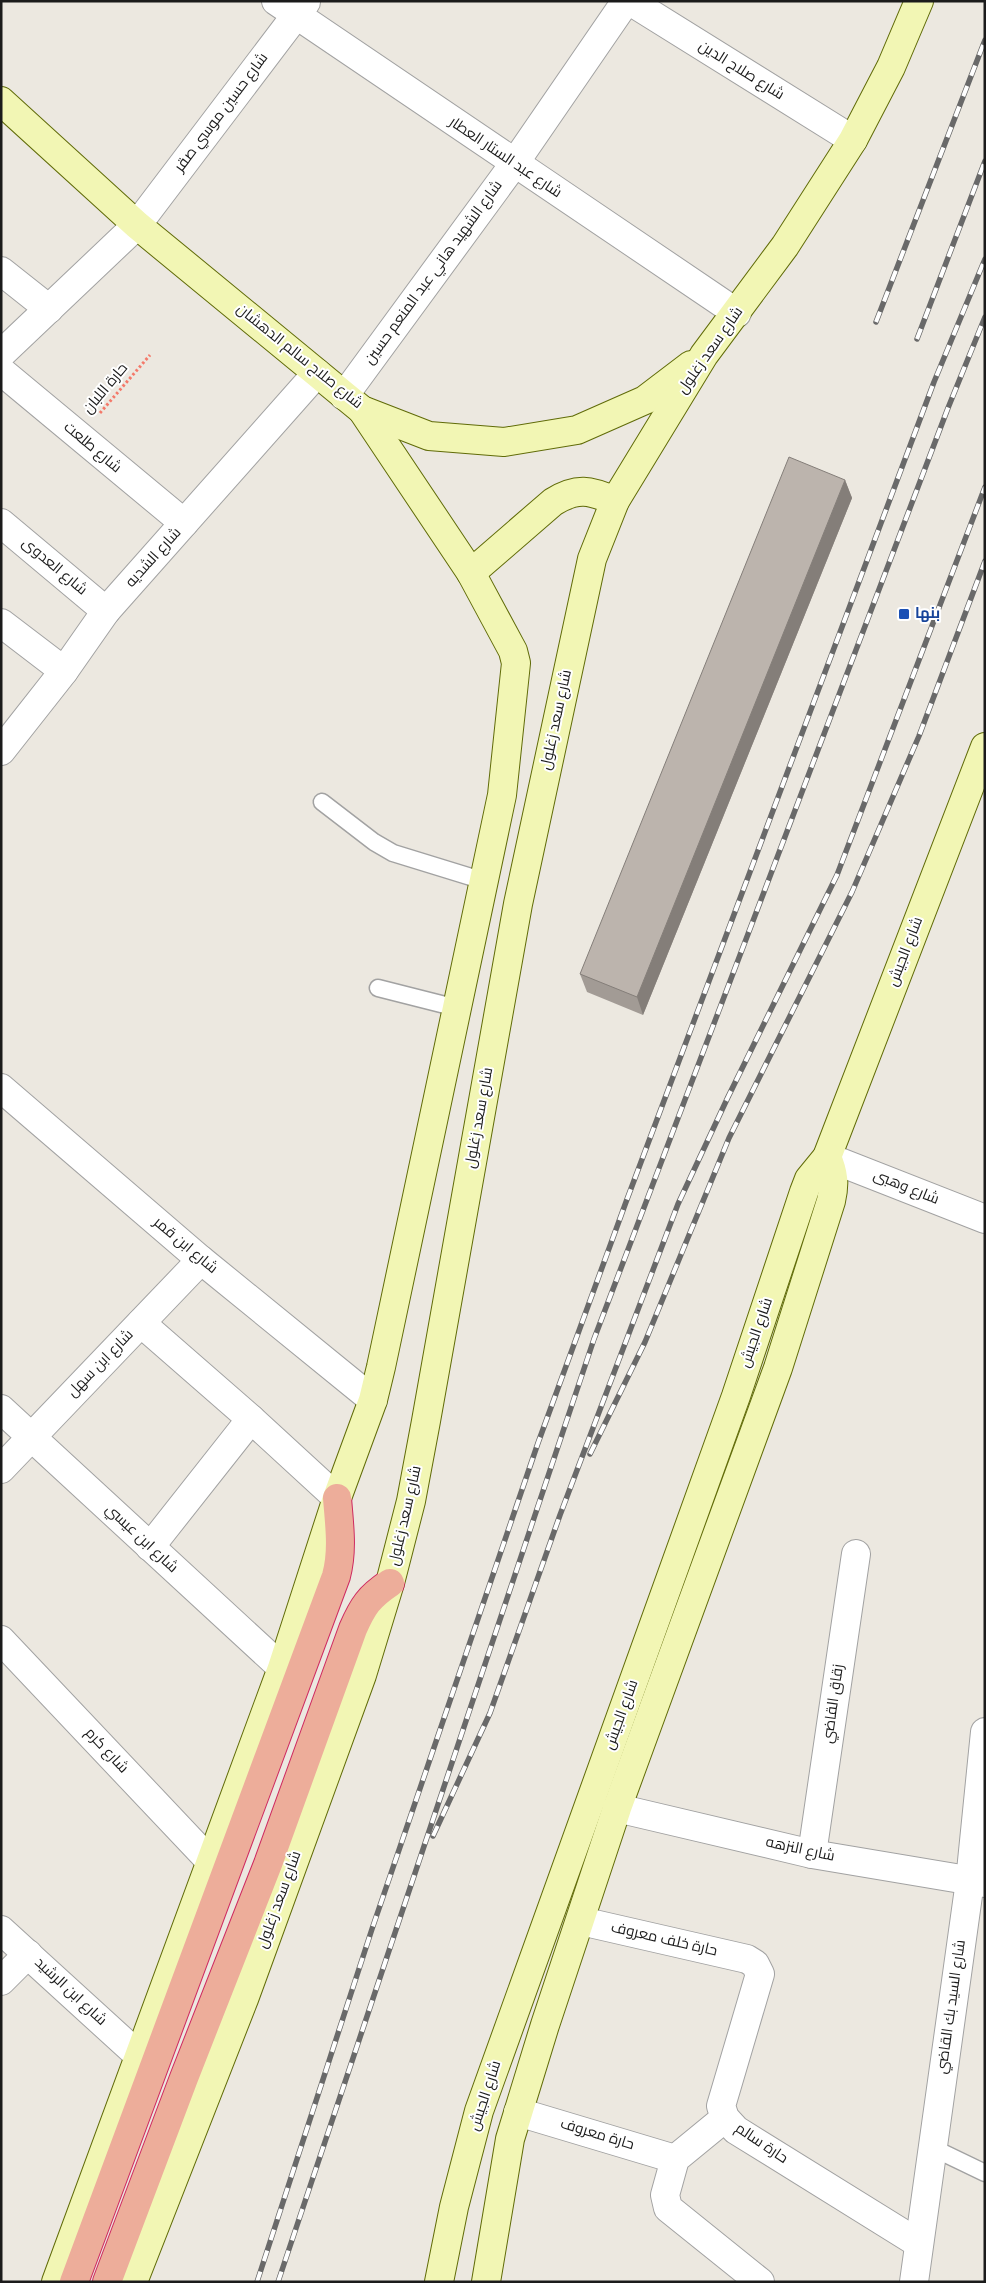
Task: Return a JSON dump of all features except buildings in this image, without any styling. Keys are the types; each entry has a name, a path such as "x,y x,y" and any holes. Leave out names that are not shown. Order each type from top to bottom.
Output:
{"highway":[{"path":"74,2282 221,1857 336,1576 340,1562 337,1498"},
{"path":"107,2282 268,1864 356,1622 362,1608 372,1595 390,1583"}],"main road":[{"name":"شارع سعد زغلول","path":"134,2282 244,1999 362,1674 390,1583 411,1501 518,904 592,559 615,501 704,355 737,313 810,209 853,140 891,67 919,1"},
{"name":"شارع صلاح سالم الدهشان","path":"1,101 137,225 353,403 429,436 504,442 577,430 645,400 704,355"},
{"path":"56,2282 138,2055 221,1857 337,1498 373,1400 382,1367 502,795 516,663 513,651 472,573 353,403"},
{"path":"472,573 553,502 567,493 583,490 600,494 615,501"},
{"name":"شارع الجيش","path":"439,2282 454,2207 479,2110 736,1396 804,1192 817,1167 828,1157 985,747"},
{"name":"شارع الجيش","path":"486,2282 510,2139 518,2112 617,1808 778,1368 831,1201 834,1187 833,1171 828,1157"}],"street":[{"name":"شارع صلاح الدين","path":"628,1 853,140"},
{"name":"شارع الشهيد هاني عبد المنعم حسين","path":"353,403 514,164 628,1"},
{"name":"شارع عبد الستار العطار","path":"293,6 514,164 737,313"},
{"name":"شارع حسين موسي صقر","path":"2,356 137,225 293,6"},
{"path":"1,271 49,309"},
{"name":"شارع طلعت","path":"2,356 79,438 184,523"},
{"name":"شارع الشديه","path":"2,750 64,671 106,611 317,373"},
{"name":"شارع العدوى","path":"1,523 106,611"},
{"path":"1,624 64,671"},
{"name":"شارع ابن قمر","path":"4,1095 201,1260 373,1400"},
{"name":"شارع وهبى","path":"828,1157 985,1219"},
{"name":"شارع ابن سهل","path":"1,1468 201,1260"},
{"path":"141,1323 252,1419 337,1498"},
{"name":"شارع ابن عيسي","path":"1,1409 282,1668"},
{"path":"150,1547 252,1419"},
{"name":"زقاق القاضي","path":"812,1854 856,1554"},
{"name":"شارع كرم","path":"1,1640 221,1857"},
{"name":"شارع السيد بك القاضي","path":"914,2282 931,2147 977,1882 985,1732"},
{"name":"شارع النزهه","path":"617,1808 812,1854 977,1882"},
{"name":"حارة خلف معروف","path":"580,1920 747,1959"},
{"name":"شارع ابن الرشيد","path":"1,1930 138,2055"},
{"path":"1,1981 28,1954"},
{"name":"حارة سالم","path":"747,1959 755,1964 760,1974 721,2106 725,2118 736,2130 918,2243"},
{"name":"حارة معروف","path":"518,2112 675,2159"},
{"path":"725,2118 675,2159 665,2195 668,2208 760,2282"}],"lane":[{"path":"322,802 374,842 393,853 484,881"},
{"path":"378,988 457,1008"},
{"path":"931,2147 985,2172"}],"path":[{"name":"حارة اللبان","path":"79,438 150,355"}],"railway":[{"path":"876,322 985,40"},
{"path":"917,339 985,161"},
{"path":"257,2282 372,1929 538,1443 626,1202 934,382 985,259"},
{"path":"278,2282 594,1339 948,408 985,317"},
{"path":"433,1836 490,1713 560,1515 678,1204 728,1097 837,875 985,487"},
{"path":"590,1454 645,1342 729,1138 852,892 919,736 985,561"}],"place":[{"name":"بنها","path":"904,614"}]}
